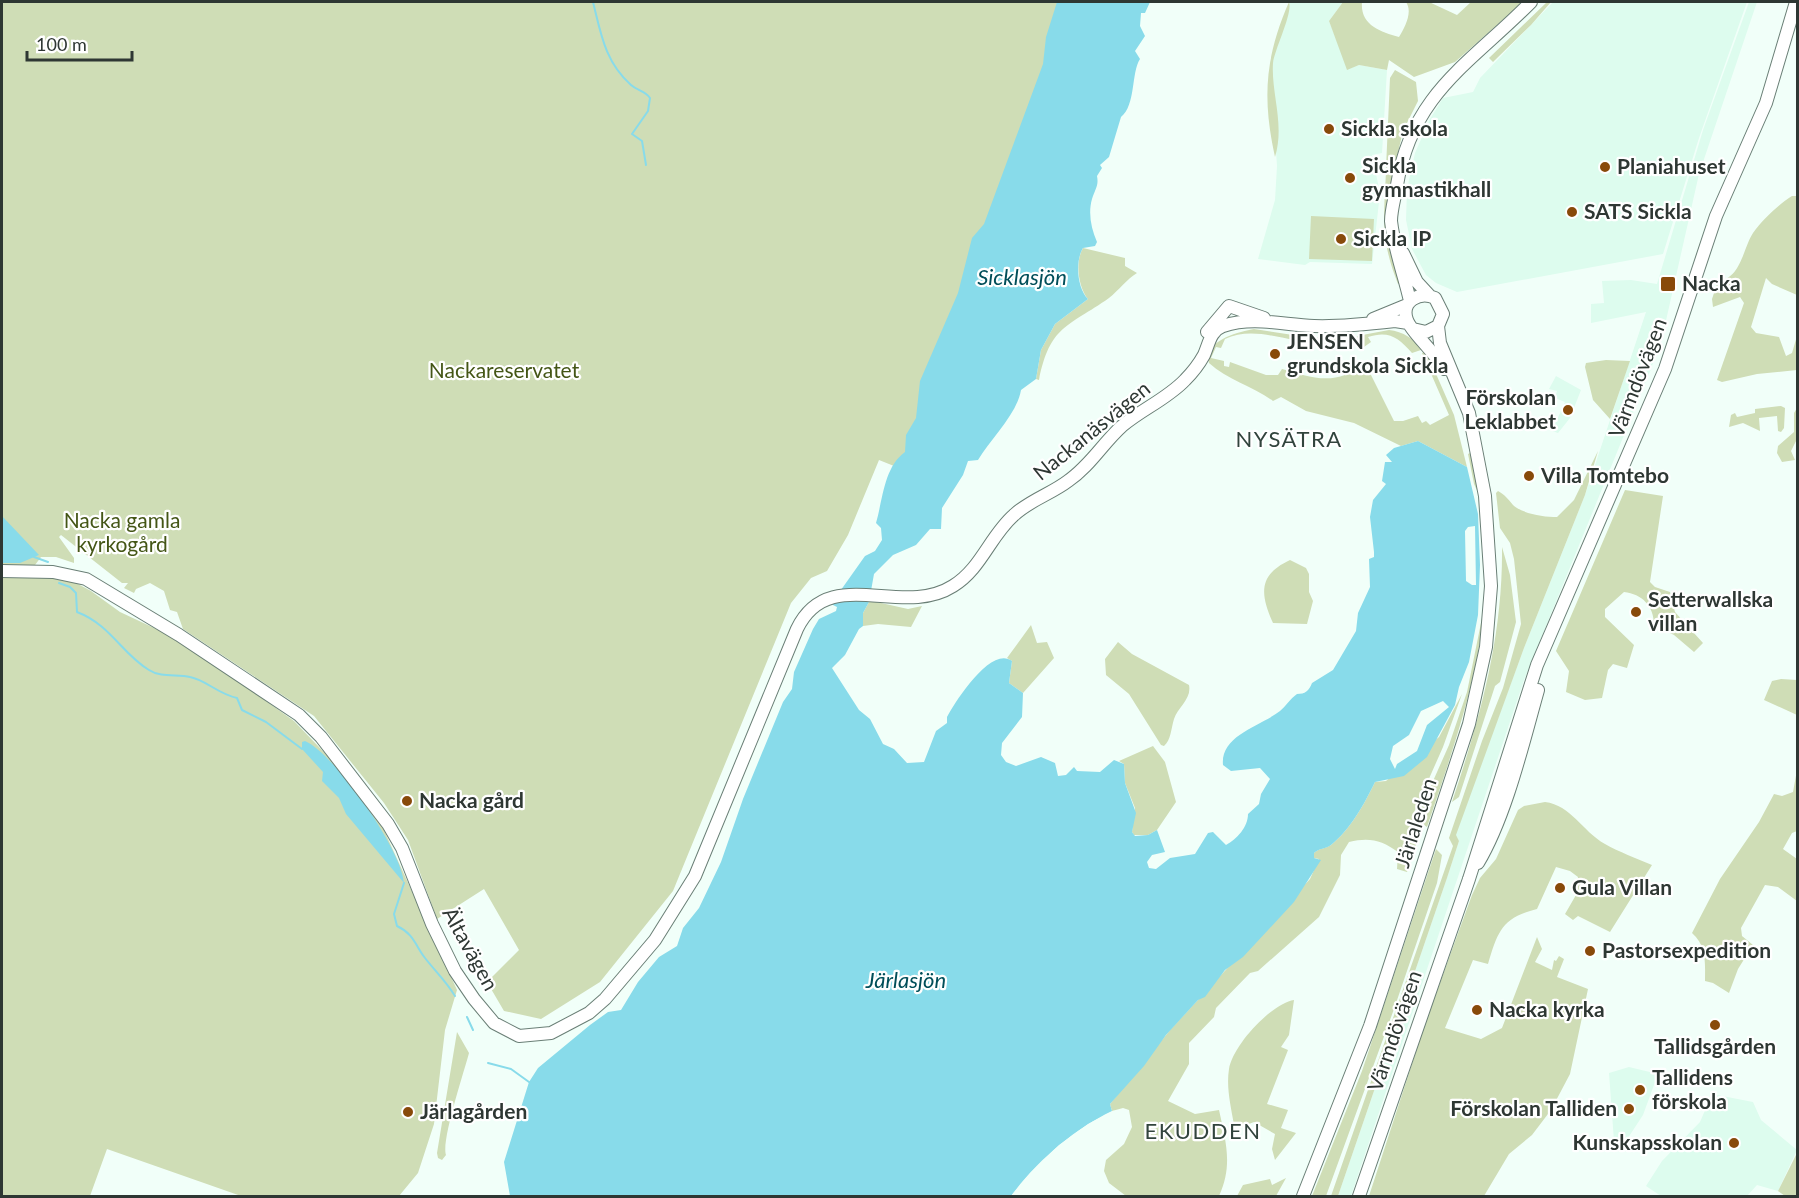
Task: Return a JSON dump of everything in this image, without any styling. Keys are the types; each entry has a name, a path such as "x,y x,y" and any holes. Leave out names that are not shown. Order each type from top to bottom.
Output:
{"main road":[{"path":"1410,326 1409,303 1394,243 1391,218 1404,152 1429,101 1453,74 1531,2"},
{"name":"Värmdövägen","path":"1359,1197 1468,879 1537,665 1665,369 1716,216 1769,94 1796,2"},
{"path":"1229,321 1312,326 1361,324 1410,326 1426,332 1438,326 1442,320 1442,308 1411,273 1399,242 1395,195"},
{"path":"1361,324 1409,303 1419,296 1429,295"},
{"path":"1229,321 1241,316 1239,310 1274,322"},
{"name":"Nackanäsvägen","path":"933,595 951,588 965,577 1011,517 1069,481 1089,464 1120,428 1178,387 1197,364 1213,334 1229,321"},
{"name":"Järlaleden","path":"1410,326 1438,358 1475,448"},
{"name":"Järlaleden","path":"1303,1197 1370,1026 1479,685 1490,619 1491,576 1485,496 1469,413 1440,343 1438,326"},
{"name":"Ältavägen","path":"2,571 53,572 86,579 179,635 299,715 321,737 388,824 402,848 432,924 455,971 474,999 501,1028 519,1036 551,1033 597,1007 655,940 695,876 801,621 817,603 828,597 842,595 879,597 933,595"}],"shaded area":[{"name":"Sickla skola","path":"1290,2 1343,2 1329,21 1348,69 1359,65 1387,70 1382,153 1372,155 1380,193 1372,264 1310,262 1305,265 1258,259 1275,200 1277,166 1270,63"},
{"path":"1553,2 1747,2 1699,138 1663,254 1457,292 1436,283 1426,275 1412,249 1406,220 1407,189 1415,153 1430,119 1443,98 1473,92 1480,78"},
{"path":"1749,2 1757,2 1699,174 1665,325 1651,369 1524,680 1351,1196 1338,1196 1459,841 1455,835 1524,648 1585,495 1646,312 1591,323 1591,304 1604,303 1602,281 1631,280 1657,284 1703,130"},
{"name":"Förskolan Leklabbet","path":"1556,376 1581,390 1570,418 1558,433 1552,431 1565,402 1555,398 1557,391 1549,389"},
{"name":"Förskolan Talliden","path":"1629,1067 1658,1074 1643,1115 1624,1144 1614,1141 1609,1073"},
{"name":"Kunskapsskolan","path":"1712,1094 1753,1102 1761,1120 1797,1150 1778,1191 1757,1185 1747,1196 1661,1196 1646,1186 1662,1161 1700,1122"}],"green space":[{"name":"Nackareservatet","path":"2,2 1109,2 929,480 879,460 848,535 827,571 811,578 791,603 673,891 600,982 541,1019 504,1011 487,982 519,950 484,889 437,919 408,840 384,803 314,716 183,629 177,612 170,610 164,591 150,583 136,589 134,593 124,588 128,583 122,583 61,535 59,537 74,558 74,563 56,557 41,557 35,565 2,565"},
{"path":"1289,2 1290,7 1273,63 1279,133 1275,157 1268,116 1268,78 1275,41"},
{"path":"1343,2 1362,2 1362,10 1368,22 1378,30 1399,37 1406,24 1409,10 1406,2 1429,2 1457,15 1471,2 1523,2 1455,62 1414,77 1389,60 1387,70 1359,65 1347,70 1329,21"},
{"path":"1547,2 1551,2 1493,62 1489,58"},
{"path":"1395,70 1416,82 1418,101 1403,131 1396,161 1386,168 1390,78"},
{"path":"1394,166 1392,182 1401,283 1398,284 1388,254 1384,228 1386,171"},
{"path":"1792,196 1797,196 1797,295 1772,284 1766,278 1751,327 1756,333 1779,337 1786,356 1792,353 1797,336 1797,370 1757,374 1722,382 1717,380 1744,303 1740,297 1713,307 1712,299 1718,281 1732,275 1753,233 1771,213"},
{"name":"Sickla IP","path":"1311,216 1374,219 1372,261 1309,259"},
{"path":"1083,248 1125,258 1125,266 1137,273 1109,298 1063,329 1049,348 1039,380 1036,379 1041,350 1055,324 1088,299 1082,288 1079,274 1079,260"},
{"path":"1254,329 1306,337 1346,338 1333,343 1319,344 1272,336 1240,334 1225,339 1221,348 1216,347 1211,358 1224,361 1224,366 1229,367 1230,362 1266,375 1278,375 1282,369 1306,376 1329,378 1367,367 1394,421 1403,421 1418,416 1422,423 1426,421 1430,425 1449,415 1422,353 1426,351 1454,415 1467,467 1418,441 1401,446 1354,423 1306,411 1281,397 1273,401 1224,374 1209,363 1211,348 1217,343 1224,338"},
{"path":"1389,330 1404,334 1424,349 1412,353 1403,343 1382,334 1368,337 1371,342 1364,347 1356,342 1357,336"},
{"path":"1606,360 1630,361 1610,419 1593,400 1585,367 1586,363"},
{"path":"1781,406 1785,408 1784,428 1781,432 1778,431 1777,416 1759,418 1760,431 1743,423 1729,427 1731,415 1735,413 1737,417 1755,413 1755,409"},
{"path":"1797,408 1797,439 1791,451 1795,460 1782,462 1777,453 1778,446 1794,432 1794,413"},
{"path":"1598,451 1585,495 1524,648 1456,835 1459,841 1447,878 1338,1196 1331,1196 1453,846 1449,838 1482,741 1503,688 1521,624 1514,559 1510,543 1500,528 1496,493 1498,491 1522,511 1540,516 1557,517 1574,500"},
{"path":"1470,453 1479,496 1474,484 1468,454"},
{"path":"1625,490 1663,496 1650,582 1655,587 1670,592 1675,612 1703,643 1694,652 1674,635 1654,625 1652,612 1646,602 1636,595 1624,592 1605,609 1605,617 1634,645 1627,668 1613,664 1608,670 1602,698 1585,700 1566,692 1569,671 1556,651"},
{"path":"1480,499 1486,551 1486,566"},
{"path":"1502,547 1510,575 1516,622 1500,682 1495,686 1459,797 1452,802 1488,677 1499,613"},
{"path":"1290,560 1306,568 1309,574 1309,592 1313,601 1307,624 1273,623 1266,603 1264,594 1267,579 1272,572"},
{"path":"1486,569 1485,598 1480,643 1470,689 1427,827 1420,822 1418,815 1449,745 1467,692 1483,613"},
{"path":"2,578 67,578 91,591 120,612 182,641 294,721 344,773 383,828 457,990 445,1030 434,1124 418,1173 399,1196 241,1196 107,1149 90,1196 2,1196"},
{"path":"872,601 908,609 922,606 911,627 878,624 863,626 863,613"},
{"path":"1031,625 1037,643 1047,642 1054,658 1023,693 1009,683 1012,661 1007,658"},
{"path":"1118,642 1132,654 1189,685 1187,699 1174,719 1164,746 1161,745 1129,694 1106,675 1105,659"},
{"path":"1797,680 1797,715 1764,700 1772,681"},
{"path":"1462,694 1443,747 1412,817 1417,838 1407,872 1397,869 1398,852 1386,845 1369,840 1349,842 1341,855 1340,875 1319,917 1258,971 1250,973 1216,1008 1214,1017 1189,1043 1189,1064 1168,1101 1195,1114 1219,1110 1226,1143 1227,1164 1219,1196 1126,1196 1109,1183 1104,1171 1106,1160 1124,1144 1132,1127 1129,1110 1123,1108 1112,1111 1110,1104 1171,1029 1310,879 1319,859 1314,858 1314,853 1331,845 1351,824 1375,782 1386,781 1439,737"},
{"path":"1153,746 1165,762 1176,802 1157,830 1148,835 1134,835 1132,832 1135,808 1125,783 1124,764 1119,761"},
{"path":"1797,770 1797,831 1792,833 1783,849 1797,859 1797,901 1778,887 1765,885 1741,928 1742,936 1753,945 1738,969 1729,993 1705,981 1703,949 1692,933 1720,879 1759,822 1774,794 1782,796 1793,792"},
{"path":"1545,802 1562,808 1605,844 1652,865 1610,932 1578,916 1573,920 1565,914 1576,895 1578,877 1570,871 1556,867 1537,909 1516,917 1503,928 1488,964 1473,960 1445,1028 1481,1039 1502,1028 1537,937 1542,949 1535,962 1552,970 1554,960 1556,961 1559,956 1564,959 1557,977 1588,989 1570,1074 1551,1110 1532,1135 1509,1154 1484,1196 1369,1196 1425,1024 1472,895 1480,878 1496,859 1518,810 1524,806"},
{"path":"1436,849 1442,855 1437,883 1394,1009 1326,1196 1312,1196 1362,1071"},
{"path":"1294,1000 1289,1035 1281,1047 1288,1050 1267,1104 1288,1110 1281,1128 1296,1133 1275,1160 1272,1149 1275,1134 1254,1122 1241,1127 1234,1125 1228,1076 1232,1059 1254,1027 1275,1009"},
{"path":"457,1032 469,1053 450,1122 445,1147 446,1155 442,1160 438,1158 437,1153"},
{"path":"1797,1153 1797,1196 1785,1196 1778,1191"},
{"path":"1286,1178 1276,1196 1237,1196 1243,1185 1270,1179 1272,1185"}],"water":[{"name":"Järlasjön","path":"1057,2 1150,2 1145,13 1141,13 1140,26 1145,36 1135,51 1140,59 1135,72 1129,105 1121,117 1109,157 1100,165 1102,168 1097,176 1090,215 1097,242 1095,246 1083,248 1080,253 1079,281 1088,299 1055,324 1041,350 1036,379 1021,390 1019,399 1009,417 978,460 968,461 963,475 942,508 941,529 930,529 916,545 893,555 874,574 869,602 863,613 863,626 859,629 845,655 832,668 859,710 870,719 883,744 894,749 907,763 924,762 936,731 947,723 947,717 966,688 984,668 1004,658 1012,661 1009,683 1023,693 1022,717 1002,743 1001,755 1006,762 1016,766 1041,757 1055,763 1058,776 1066,775 1074,767 1077,771 1100,772 1114,760 1124,764 1125,783 1136,813 1132,832 1135,836 1148,835 1157,830 1165,852 1152,855 1147,862 1149,868 1156,869 1170,858 1195,854 1208,833 1213,832 1226,845 1244,828 1248,814 1259,804 1261,794 1270,779 1260,768 1231,771 1223,765 1228,746 1243,732 1280,711 1297,694 1306,692 1312,683 1333,670 1356,631 1358,613 1370,587 1369,559 1374,557 1374,552 1370,517 1373,500 1386,484 1382,481 1385,462 1392,462 1386,455 1394,448 1418,441 1467,467 1478,514 1480,565 1478,615 1469,662 1455,705 1427,757 1404,776 1375,782 1351,824 1331,845 1314,853 1314,858 1321,860 1294,902 1243,957 1225,970 1205,997 1198,1000 1166,1035 1144,1066 1110,1104 1112,1111 1084,1127 1057,1147 1032,1171 1011,1196 510,1196 504,1162 529,1082 538,1068 590,1025 608,1012 621,1010 638,982 659,957 677,946 683,928 699,908 721,862 743,799 783,702 792,689 794,672 813,629 819,619 836,611 837,607 831,604 865,556 875,551 882,540 881,528 876,523 885,484 898,458 905,452 906,435 916,418 920,381 958,293 972,238 984,224 1043,64 1046,37"},
{"path":"2,516 39,555 20,563 2,563"},
{"path":"305,741 318,749 333,764 365,804 392,849 404,883 346,814 339,798 322,781 323,772 302,749 302,742"}],"pier":[{"path":"1475,526 1476,585 1472,585 1466,581 1465,531 1468,527"},
{"path":"1443,701 1449,707 1427,725 1417,751 1397,764 1395,769 1390,759 1393,746 1409,735 1421,711"},
{"path":"1115,1110 1061,1148 1032,1175 1015,1196 1011,1196 1030,1173 1059,1145 1088,1124"}],"waterway":[{"path":"593,2 605,47 615,67 631,85 650,98 648,111 632,134 642,141 646,165"},
{"path":"34,557 48,562"},
{"path":"59,583 70,587 76,593 77,612 99,624 131,656 149,670 159,674 196,679 237,698 242,710 266,722 302,749"},
{"path":"404,883 394,914 397,926 411,936 455,996"},
{"path":"467,1017 473,1030"},
{"path":"488,1063 511,1069 529,1082"}],"place":[{"name":"Sickla skola","path":"1329,129"},
{"name":"Planiahuset","path":"1605,167"},
{"name":"Sickla gymnastikhall","path":"1350,178"},
{"name":"SATS Sickla","path":"1572,212"},
{"name":"Sickla IP","path":"1341,239"},
{"name":"Nacka","path":"1668,284"},
{"name":"JENSEN grundskola Sickla","path":"1275,354"},
{"name":"Förskolan Leklabbet","path":"1568,410"},
{"name":"Villa Tomtebo","path":"1529,476"},
{"name":"Setterwallska villan","path":"1636,612"},
{"name":"Nacka gård","path":"407,801"},
{"name":"Gula Villan","path":"1560,888"},
{"name":"Pastorsexpedition","path":"1590,951"},
{"name":"Nacka kyrka","path":"1477,1010"},
{"name":"Tallidsgården","path":"1715,1025"},
{"name":"Tallidens förskola","path":"1640,1090"},
{"name":"Förskolan Talliden","path":"1629,1109"},
{"name":"Järlagården","path":"408,1112"},
{"name":"Kunskapsskolan","path":"1734,1143"}],"district":[{"name":"NYSÄTRA","path":"1289,439"},
{"name":"EKUDDEN","path":"1203,1131"}],"water label":[{"name":"Sicklasjön","path":"1022,277"}],"park label":[{"name":"Nacka gamla kyrkogård","path":"122,533"}]}
